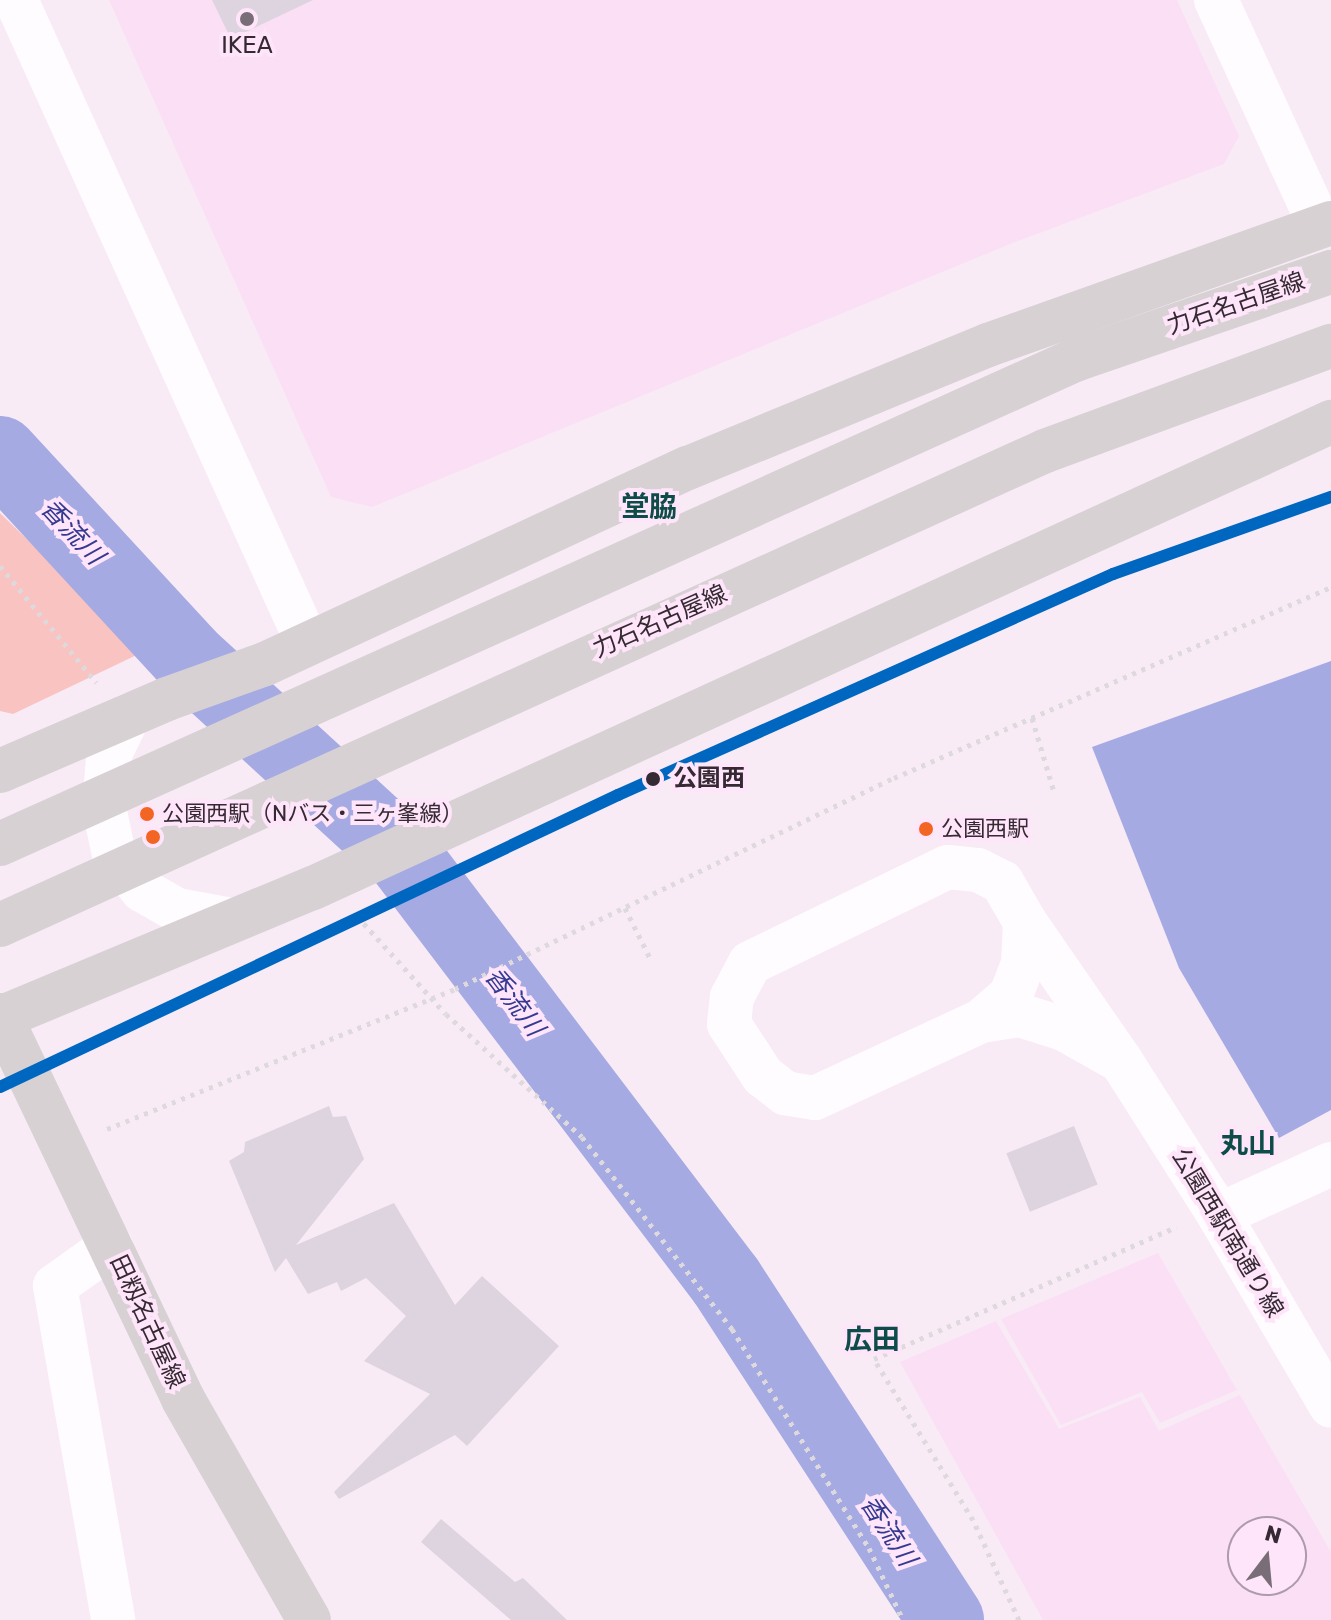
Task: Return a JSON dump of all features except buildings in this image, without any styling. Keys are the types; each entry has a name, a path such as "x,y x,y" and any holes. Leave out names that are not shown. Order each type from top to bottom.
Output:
{"main road":[{"path":"0,771 133,701 265,664 307,642 717,456 988,345 1326,225"},
{"name":"力石名古屋線","path":"0,844 1075,360 1331,272"},
{"name":"力石名古屋線","path":"0,925 569,663 1045,451 1331,346"},
{"path":"0,1017 227,919 326,881 453,820 1331,422"},
{"name":"田籾名古屋線","path":"0,1017 183,1399 309,1620"}],"street":[{"path":"16,0 307,642"},
{"path":"1216,0 1326,225"},
{"path":"133,701 108,758 104,807 114,855 142,890 177,910 227,919"},
{"name":"公園西駅南通り線","path":"981,1021 815,1098 785,1093 763,1076 729,1024 732,997 750,963 948,867 978,870 1002,882 1025,922 1121,1061 1202,1219 1331,1406"},
{"path":"981,1021 1011,995 1023,964 1025,922"},
{"path":"981,1021 1019,1015 1064,1029 1121,1061"},
{"path":"1202,1219 1331,1164"},
{"path":"111,1246 55,1286 113,1620"}],"path":[{"path":"0,566 133,701"},
{"path":"107,1129 433,999 1032,718 1331,587"},
{"path":"1032,718 1054,792"},
{"path":"326,881 433,999 582,1137 732,1329 869,1548 903,1620"},
{"path":"625,908 650,958"},
{"path":"1019,1620 973,1520 874,1359 1202,1219"}],"shaded area":[{"path":"109,0 1177,0 1239,136 1224,164 1015,242 372,507 331,497"},
{"path":"0,513 143,652 13,714 0,711"},
{"path":"1158,1253 1237,1390 1160,1423 1142,1392 1061,1425 1001,1319"},
{"path":"996,1321 1059,1429 1140,1397 1159,1431 1240,1395 1331,1552 1331,1620 1043,1620 900,1362"}],"water":[{"path":"1331,661 1331,1110 1279,1138 1179,968 1092,747"}],"waterway":[{"name":"香流川","path":"0,454 187,657 401,853 726,1281 946,1620"}],"transit line":[{"path":"0,1087 618,795 1113,574 1331,497"}],"place":[{"name":"IKEA","path":"247,19"},
{"name":"公園西","path":"653,779"},
{"name":"公園西駅（Nバス・三ヶ峯線）","path":"147,814"},
{"name":"公園西駅","path":"926,829"}],"district":[{"name":"堂脇","path":"649,507"},
{"name":"丸山","path":"1248,1144"},
{"name":"広田","path":"872,1340"}]}
